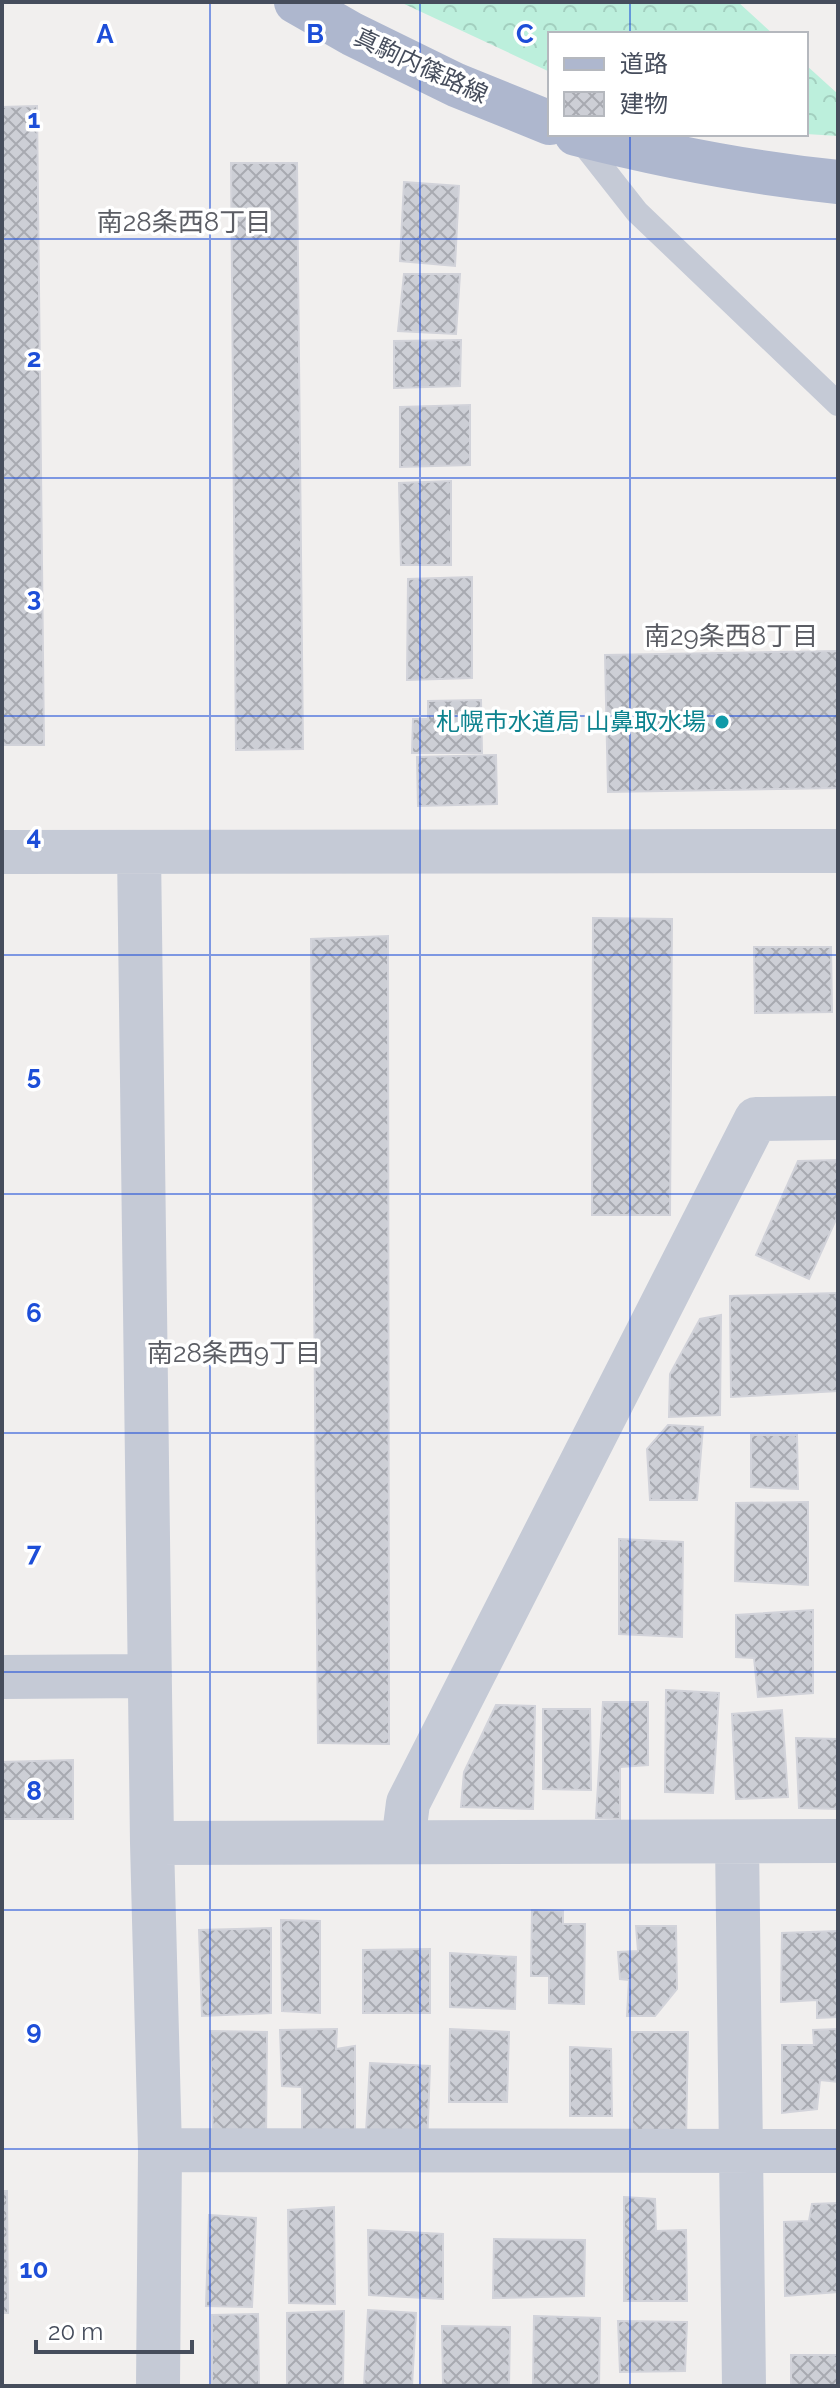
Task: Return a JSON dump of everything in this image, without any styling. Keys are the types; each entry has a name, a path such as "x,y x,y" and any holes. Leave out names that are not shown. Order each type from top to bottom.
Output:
{"main road":[{"name":"真駒内篠路線","path":"296,2 352,34 456,85 548,122"},
{"path":"584,136 655,154 779,176 838,182"}],"street":[{"path":"2,852 838,851"},
{"path":"139,852 152,1843 160,2150 158,2386"},
{"path":"403,1842 408,1803 756,1119 838,1118"},
{"path":"2,1677 150,1676"},
{"path":"152,1843 838,1841"},
{"path":"737,1842 744,2386"},
{"path":"160,2150 838,2151"}],"lane":[{"path":"578,136 637,212 838,404"}],"green space":[{"path":"400,2 738,2 771,32 548,32 548,71"},
{"path":"808,67 838,94 838,136 808,134"}],"building":[{"path":"37,106 44,745 2,745 2,107"},
{"path":"231,163 297,163 303,749 236,750"},
{"path":"404,182 459,186 455,266 400,261"},
{"path":"404,274 460,274 456,334 398,331"},
{"path":"461,340 460,386 394,388 394,341"},
{"path":"470,405 470,465 400,467 400,407"},
{"path":"451,481 451,565 401,565 399,483"},
{"path":"472,577 472,678 407,680 408,579"},
{"name":"札幌市水道局 山鼻取水場","path":"838,651 838,788 608,792 605,655"},
{"path":"481,700 482,753 412,753 413,719 428,719 428,701"},
{"path":"496,755 497,804 418,806 417,757"},
{"path":"593,918 672,919 670,1215 592,1215"},
{"path":"388,936 389,1744 318,1743 311,939"},
{"path":"754,947 831,947 832,1012 755,1013"},
{"path":"838,1160 838,1215 809,1279 756,1255 798,1161"},
{"path":"838,1293 838,1391 731,1397 730,1296"},
{"path":"721,1315 720,1415 669,1417 670,1374 700,1319"},
{"path":"668,1425 703,1427 697,1500 650,1500 647,1449"},
{"path":"751,1435 797,1435 798,1489 751,1487"},
{"path":"808,1502 808,1585 735,1581 736,1503"},
{"path":"619,1539 683,1542 682,1637 619,1634"},
{"path":"813,1610 813,1693 758,1697 754,1658 736,1657 736,1615"},
{"path":"666,1690 719,1693 713,1793 665,1792"},
{"path":"603,1702 648,1702 648,1765 620,1767 620,1819 596,1818"},
{"path":"496,1705 535,1706 533,1809 461,1807 464,1772"},
{"path":"543,1709 590,1709 591,1790 543,1789"},
{"path":"782,1710 788,1797 736,1799 732,1714"},
{"path":"796,1738 838,1739 838,1809 799,1808"},
{"path":"73,1760 73,1819 2,1819 2,1762"},
{"path":"532,1910 563,1911 563,1924 585,1924 584,2004 549,2003 549,1976 531,1976"},
{"path":"281,1920 320,1921 320,2013 282,2011"},
{"path":"636,1926 676,1926 677,1989 655,2016 627,2016 629,1980 620,1979 618,1952 638,1951"},
{"path":"271,1928 271,2013 202,2016 199,1930"},
{"path":"838,1931 838,2017 817,2018 817,2000 781,2002 782,1933"},
{"path":"430,1949 430,2013 363,2013 363,1950"},
{"path":"450,1953 516,1957 515,2009 450,2007"},
{"path":"337,2029 336,2049 355,2046 355,2131 302,2135 302,2087 282,2086 280,2030"},
{"path":"450,2029 509,2032 507,2102 449,2102"},
{"path":"838,2029 838,2082 820,2080 817,2109 782,2113 782,2045 814,2045 813,2030"},
{"path":"210,2031 267,2032 266,2139 213,2137"},
{"path":"632,2032 688,2032 686,2141 632,2142"},
{"path":"570,2047 611,2049 612,2116 570,2116"},
{"path":"370,2063 430,2066 427,2147 365,2149"},
{"path":"2,2191 7,2191 8,2313 2,2313"},
{"path":"624,2197 655,2199 656,2231 686,2230 687,2301 624,2301"},
{"path":"838,2203 838,2292 785,2296 784,2222 809,2221 812,2204"},
{"path":"334,2207 335,2304 289,2303 288,2210"},
{"path":"209,2215 256,2218 252,2307 206,2306"},
{"path":"368,2230 443,2234 443,2299 369,2295"},
{"path":"494,2239 585,2240 584,2296 493,2298"},
{"path":"368,2310 416,2313 412,2386 364,2386"},
{"path":"344,2311 343,2386 287,2386 287,2313"},
{"path":"258,2314 259,2386 212,2386 212,2315"},
{"path":"534,2316 600,2318 599,2386 533,2386"},
{"path":"618,2321 687,2322 685,2371 620,2372"},
{"path":"442,2326 510,2327 509,2386 443,2386"},
{"path":"791,2355 838,2355 838,2386 791,2386"}],"place":[{"name":"札幌市水道局 山鼻取水場","path":"722,722"}],"district":[{"name":"南28条西8丁目","path":"184,222"},
{"name":"南29条西8丁目","path":"731,636"},
{"name":"南28条西9丁目","path":"234,1353"}]}
